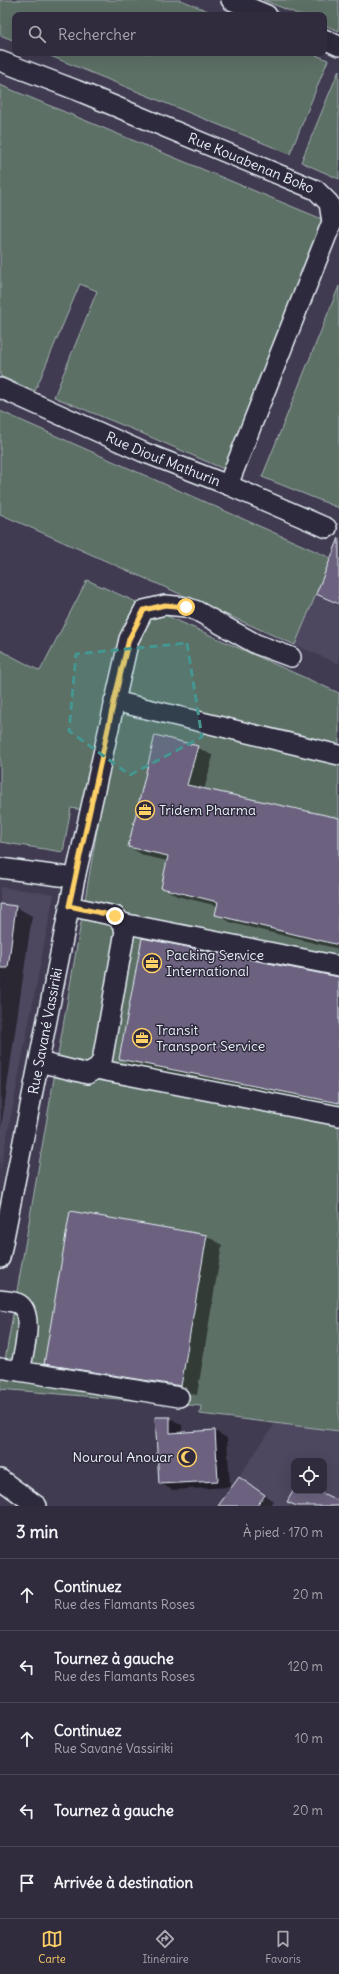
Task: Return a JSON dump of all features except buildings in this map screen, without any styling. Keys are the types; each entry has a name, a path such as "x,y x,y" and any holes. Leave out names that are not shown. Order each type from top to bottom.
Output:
{"street":[{"path":"231,0 259,12"},
{"path":"327,40 339,46"},
{"name":"Rue Kouabenan Boko","path":"0,61 76,90 316,190 329,203 332,222 228,485"},
{"name":"Rue Diouf Mathurin","path":"0,388 143,452 228,485 327,528"},
{"name":"Rue Savané Vassiriki","path":"0,1258 69,906 129,639 144,610 165,605 186,607 197,611 256,644 291,657"},
{"path":"114,701 339,755"},
{"path":"0,868 75,878"},
{"path":"39,1062 88,1074 96,1069 102,1061 125,931 122,923 115,916 69,906"},
{"path":"122,923 339,966"},
{"path":"96,1069 339,1116"},
{"path":"0,1300 18,1304 24,1310 28,1318 20,1371"},
{"path":"0,1368 179,1397"},
{"path":"0,1479 37,1506"}],"highlighted area":[{"path":"187,643 202,737 130,775 69,731 76,654"}],"shaded area":[{"path":"339,537 339,664 295,645"},
{"path":"0,887 54,894 0,1172"},
{"path":"276,1422 339,1431 339,1506 219,1506"}],"green space":[{"path":"0,0 181,0 211,12 12,12 12,40 0,35"},
{"path":"263,0 339,0 339,31 327,26 327,12 293,12"},
{"path":"50,56 318,56 328,60 290,154"},
{"path":"339,70 339,179 301,162"},
{"path":"0,85 322,219 266,369 226,470 54,397 97,291 80,284 35,391 0,376"},
{"path":"339,286 339,508 262,477"},
{"path":"0,411 331,558 295,645 0,514"},
{"path":"87,580 339,693 339,1431 200,1414 201,1406 0,1389 100,813 71,808 63,852 0,842 0,650 40,671"}],"place":[{"name":"Tridem Pharma","path":"145,810"},
{"name":"Packing Service International","path":"152,963"},
{"name":"Transit Transport Service","path":"142,1038"},
{"name":"Nouroul Anouar","path":"187,1457"}],"route":[{"path":"115,916 69,906 114,701 129,639 144,610 165,605 186,607"}]}
